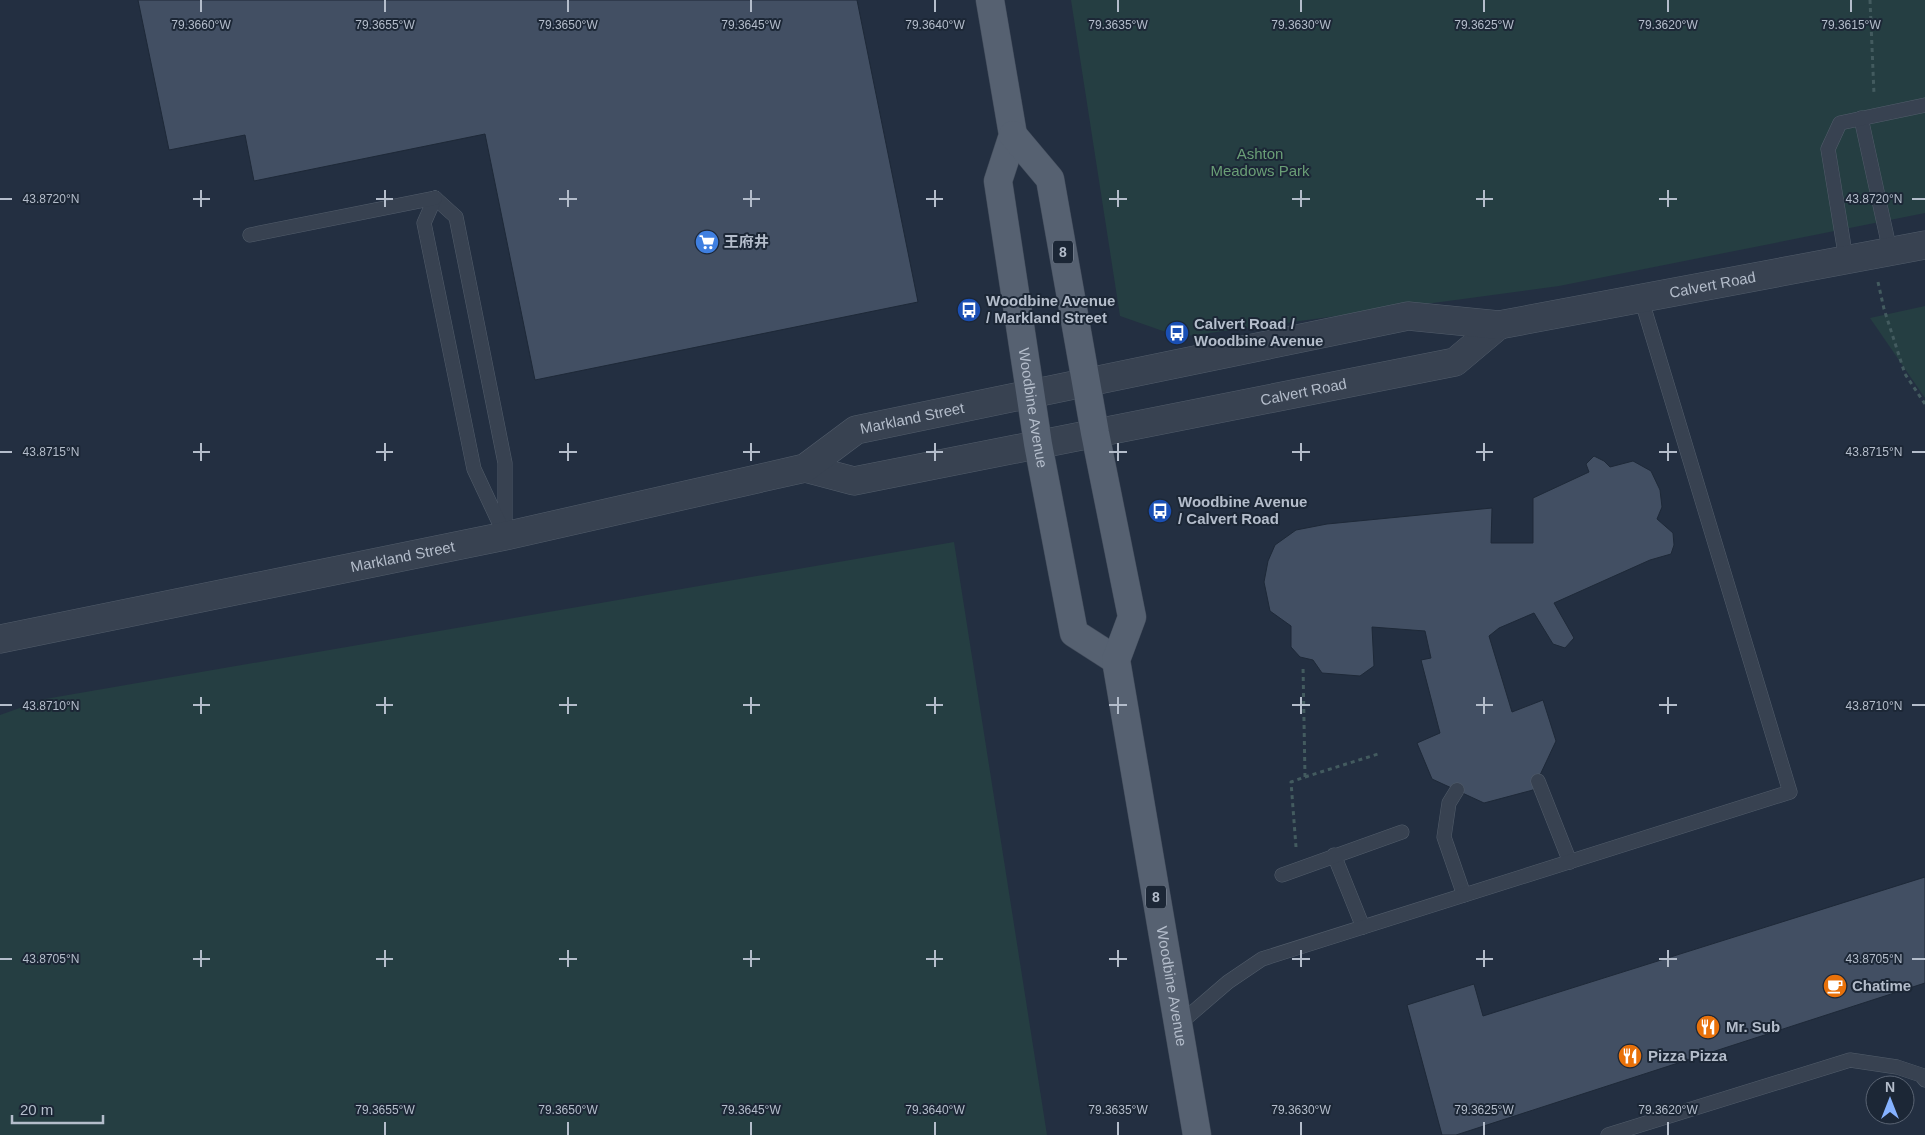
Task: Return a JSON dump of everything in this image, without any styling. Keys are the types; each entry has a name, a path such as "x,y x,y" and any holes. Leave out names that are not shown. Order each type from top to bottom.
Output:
{"main road":[{"name":"Woodbine Avenue","path":"990,0 1013,135 998,181 1038,444 1074,633 1116,660 1197,1135"},
{"name":"8","path":"1013,135 1050,179 1095,433 1132,617 1116,660"}],"street":[{"name":"Calvert Road","path":"1086,382 1408,316 1499,325 1925,245"},
{"name":"Calvert Road","path":"1038,444 1455,362 1499,325"},
{"name":"Markland Street","path":"0,639 505,536 805,468 856,430 1086,382"},
{"name":"Markland Street","path":"805,468 854,481 1038,444"}],"lane":[{"path":"1869,255 1828,149 1840,123 1925,105"},
{"path":"1861,118 1869,255"},
{"path":"250,235 435,198"},
{"path":"435,198 456,217 505,463 505,536"},
{"path":"435,198 424,223 472,460 474,469 505,536"},
{"path":"1178,1025 1228,982 1262,959 1790,792 1641,298"},
{"path":"1538,781 1570,862"},
{"path":"1457,790 1449,803 1444,837 1464,895"},
{"path":"1282,875 1402,832"},
{"path":"1334,855 1363,927"},
{"path":"1608,1135 1850,1060 1897,1067 1921,1075 1925,1080"}],"path":[{"path":"1870,0 1876,114"},
{"path":"1869,255 1905,374 1925,404"},
{"path":"1303,665 1305,777"},
{"path":"1298,869 1291,782 1378,754"}],"green space":[{"name":"Ashton Meadows Park","path":"1071,0 1925,0 1925,213 1559,286 1180,337 1120,316"},
{"path":"1925,306 1925,398 1870,318"},
{"path":"954,542 1047,1135 0,1135 0,715 45,699"}],"building":[{"name":"王府井","path":"138,0 857,0 918,302 535,380 485,134 254,181 245,135 169,150"},
{"path":"1594,456 1604,461 1610,467 1633,461 1651,471 1660,490 1662,507 1657,519 1673,533 1674,545 1671,554 1650,560 1554,603 1574,638 1565,648 1553,644 1534,613 1499,628 1489,636 1512,712 1543,700 1556,741 1533,790 1484,803 1432,779 1417,743 1440,733 1421,660 1431,658 1425,631 1372,627 1374,666 1360,676 1322,673 1313,660 1300,657 1291,647 1291,626 1270,611 1264,582 1268,561 1275,545 1296,530 1327,524 1492,508 1491,543 1533,543 1533,498 1589,472 1586,464"},
{"path":"1925,877 1925,983 1456,1135 1442,1135 1407,1005 1474,984 1483,1016"}],"place":[{"name":"王府井","path":"707,242"},
{"name":"Woodbine Avenue / Markland Street","path":"969,310"},
{"name":"Calvert Road / Woodbine Avenue","path":"1177,333"},
{"name":"Woodbine Avenue / Calvert Road","path":"1160,511"},
{"name":"Chatime","path":"1835,986"},
{"name":"Mr. Sub","path":"1708,1027"},
{"name":"Pizza Pizza","path":"1630,1056"}]}
